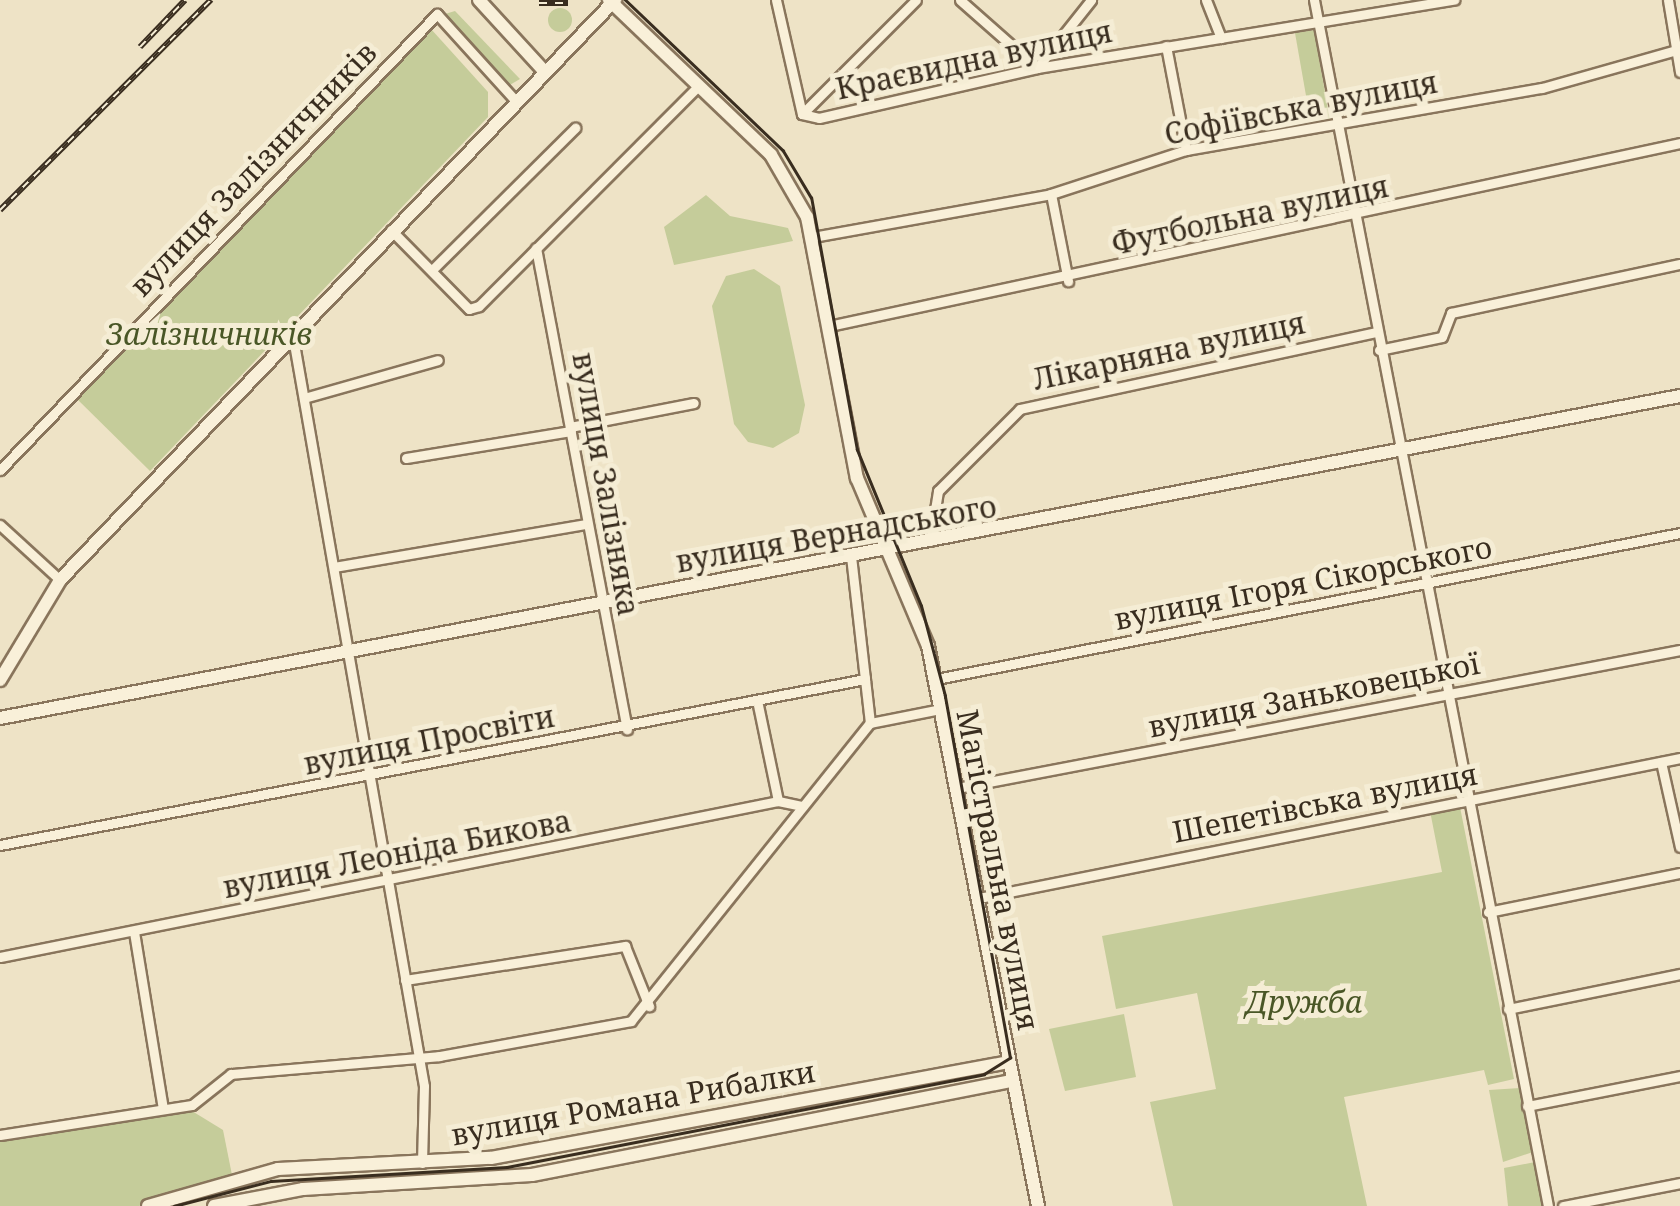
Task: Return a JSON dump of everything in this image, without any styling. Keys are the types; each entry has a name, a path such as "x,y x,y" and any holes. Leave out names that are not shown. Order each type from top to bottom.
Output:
{"main road":[{"path":"479,0 544,71"},
{"path":"0,680 60,580 390,229 612,1"},
{"name":"Магістральна вулиця","path":"612,1 701,83 783,168 813,237 857,478 936,679 1038,1206"},
{"name":"вулиця Вернадського","path":"0,718 1398,456 1680,396"},
{"name":"вулиця Романа Рибалки","path":"148,1206 278,1169 422,1163 542,1150 1009,1062"},
{"name":"вулиця Романа Рибалки","path":"214,1206 303,1190 532,1175 1013,1081"}],"street":[{"path":"776,0 802,114"},
{"path":"802,114 916,0"},
{"path":"960,0 1036,68 1091,0"},
{"path":"1206,0 1221,38"},
{"path":"1314,0 1421,586 1548,1206"},
{"name":"Краєвидна вулиця","path":"802,114 819,118 1036,68 1454,0"},
{"path":"1668,0 1680,72"},
{"name":"вулиця Залізничників","path":"0,470 436,14 515,100"},
{"path":"1166,46 1186,150"},
{"name":"Софіївська вулиця","path":"813,237 1052,194 1186,150 1542,88 1678,49"},
{"path":"390,229 474,309 701,83"},
{"path":"432,270 575,128"},
{"name":"Футбольна вулиця","path":"829,326 1068,281 1680,143"},
{"path":"1052,194 1068,281"},
{"name":"вулиця Залізняка","path":"536,248 627,729"},
{"path":"1379,350 1442,337 1451,313 1680,264"},
{"path":"292,332 418,1058 422,1163"},
{"name":"Лікарняна вулиця","path":"930,542 938,491 1020,408 1376,332"},
{"path":"304,398 438,360"},
{"path":"406,458 694,402"},
{"path":"334,567 586,524"},
{"path":"0,525 60,580"},
{"name":"вулиця Ігоря Сікорського","path":"936,679 1680,534"},
{"path":"851,556 870,723"},
{"name":"вулиця Заньковецької","path":"957,788 1680,650"},
{"name":"вулиця Просвіти","path":"0,845 758,705 865,679"},
{"path":"758,705 778,801"},
{"path":"0,1135 192,1105 231,1074 418,1058 602,1032 649,1006 850,737 870,723 942,709"},
{"name":"Шепетівська вулиця","path":"979,898 1680,758"},
{"path":"1661,762 1680,848"},
{"name":"вулиця Леоніда Бикова","path":"0,957 388,884 778,801 802,806"},
{"path":"1488,912 1680,873"},
{"path":"134,932 163,1109"},
{"path":"405,980 625,946 649,1006"},
{"path":"1508,1009 1680,974"},
{"path":"1527,1106 1680,1076"},
{"path":"1563,1206 1680,1183"}],"green space":[{"path":"560,8 569,11 569,29 560,32 551,29 548,20 551,11"},
{"path":"455,11 520,79 508,86 477,56 445,14"},
{"name":"Залізничників","path":"431,29 488,92 488,117 150,471 75,397"},
{"path":"1314,30 1330,121 1311,124 1295,33"},
{"path":"706,195 730,216 788,228 793,241 674,265 664,227"},
{"path":"754,269 780,286 805,405 799,433 773,448 748,442 734,424 712,306 726,276"},
{"name":"Дружба","path":"1460,807 1514,1079 1488,1085 1484,1070 1344,1097 1367,1206 1173,1206 1150,1102 1216,1089 1197,993 1116,1009 1102,936 1442,872 1430,811"},
{"path":"1124,1014 1136,1077 1065,1091 1049,1029"},
{"path":"1520,1088 1533,1152 1503,1162 1489,1090"},
{"path":"192,1111 223,1130 232,1175 139,1206 0,1206 0,1138"},
{"path":"1535,1162 1544,1206 1508,1206 1504,1168"}],"tram line":[{"path":"174,1206 271,1181 507,1167 984,1074 1010,1058 945,696 921,606 857,450 811,198 783,151 625,0"}],"railway":[{"path":"140,47 185,0"},
{"path":"0,210 211,0"},
{"path":"539,3 568,3"}]}
